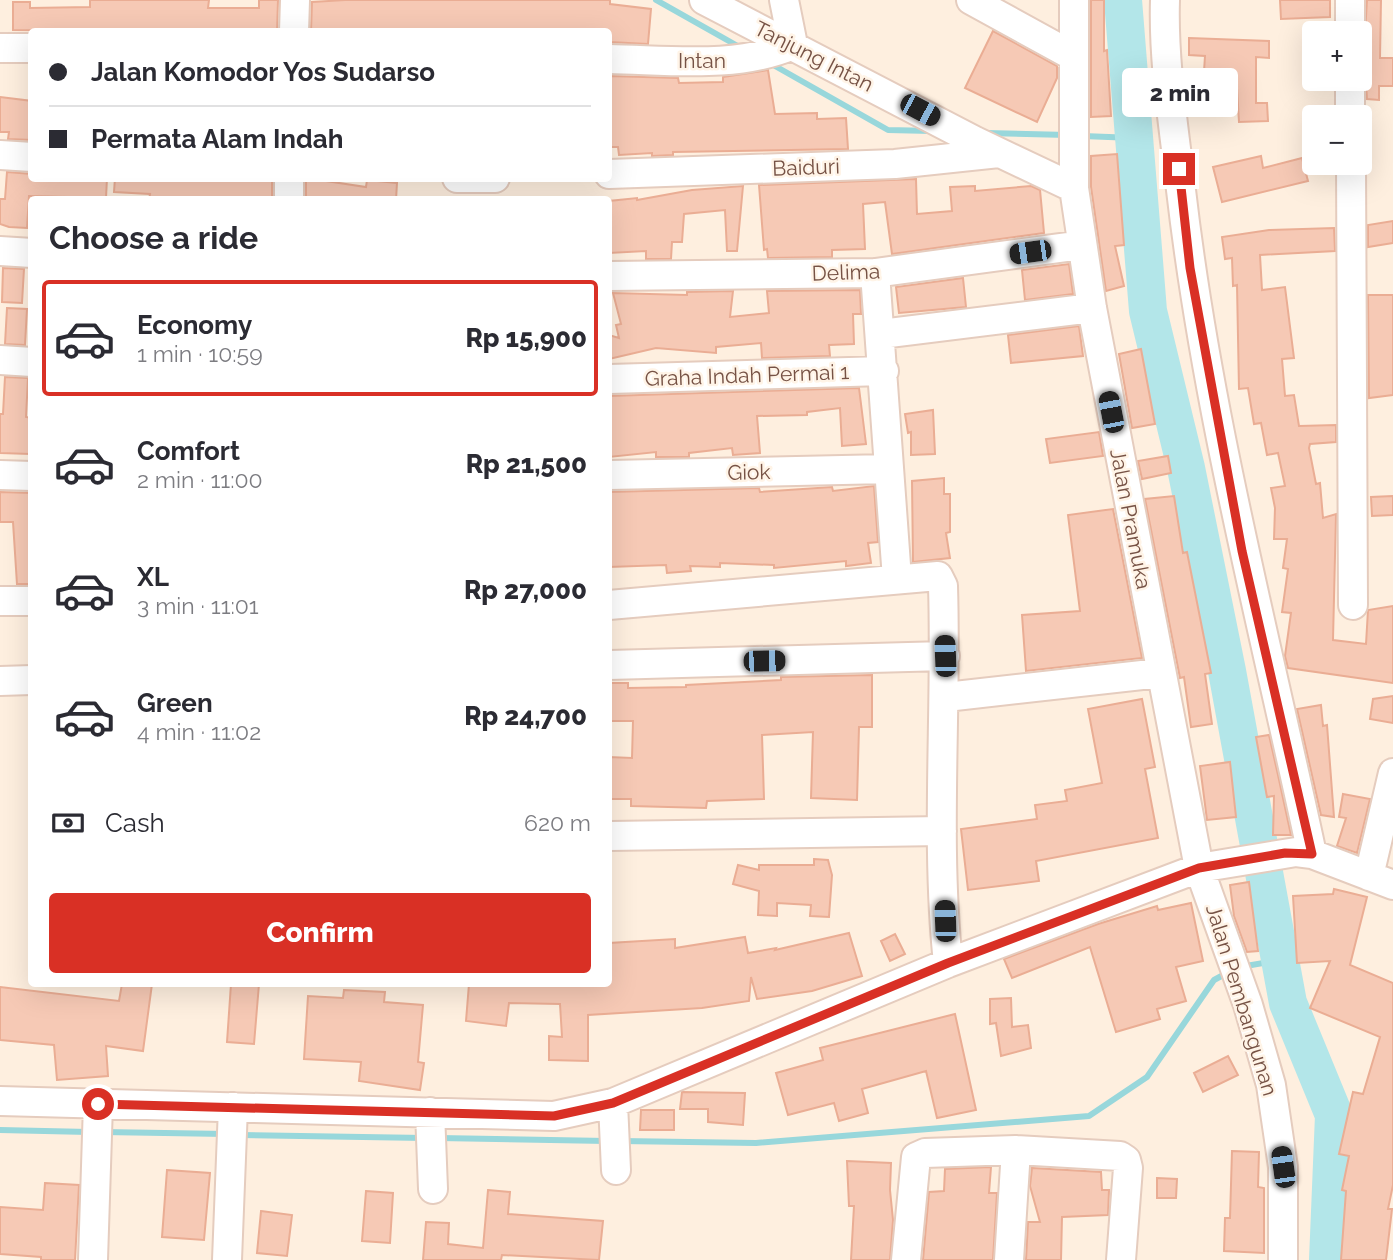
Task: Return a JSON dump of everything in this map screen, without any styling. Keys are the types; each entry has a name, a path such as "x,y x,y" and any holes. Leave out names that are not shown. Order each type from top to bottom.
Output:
{"street":[{"path":"294,28 295,0"},
{"name":"Tanjung Intan","path":"705,0 784,49 920,110 1074,188"},
{"path":"784,0 784,49"},
{"path":"971,0 1073,56"},
{"name":"Jalan Pramuka","path":"1074,0 1074,188 1082,245 1160,673 1199,868"},
{"path":"1165,0 1176,144 1190,268 1298,853"},
{"path":"1350,0 1350,21"},
{"path":"0,47 28,48"},
{"name":"Intan","path":"612,59 729,61 784,49"},
{"name":"Baiduri","path":"612,174 895,164 999,151"},
{"path":"0,155 28,156"},
{"path":"1351,175 1353,605"},
{"name":"Delima","path":"612,276 875,273 1082,245"},
{"path":"0,251 28,253"},
{"path":"875,273 897,579"},
{"path":"881,334 1092,308"},
{"path":"0,360 28,362"},
{"name":"Graha Indah Permai 1","path":"612,379 884,371"},
{"name":"Giok","path":"612,475 888,469"},
{"path":"0,475 28,476"},
{"path":"612,605 938,576 941,580 945,656 942,831 948,963"},
{"path":"0,601 28,601"},
{"path":"612,665 945,656"},
{"path":"946,696 1160,673"},
{"path":"0,681 28,680"},
{"path":"0,1101 97,1114 430,1118 614,1115 948,963 1199,868 1298,853 1381,880 1393,773"},
{"path":"612,836 942,831"},
{"name":"Jalan Pembangunan","path":"1199,868 1248,1006 1271,1085 1283,1167 1283,1260"},
{"path":"93,1260 97,1114"},
{"path":"614,1115 616,1163"},
{"path":"227,1260 233,1116"},
{"path":"430,1118 433,1189"},
{"path":"1009,1260 1016,1150"},
{"path":"906,1260 914,1161 925,1153 1016,1150 1120,1156 1126,1160 1129,1168 1121,1260"}],"building":[{"path":"90,0 209,0 208,8 259,8 259,0 278,0 277,28 13,30 13,2 30,2 30,8 90,7"},
{"path":"610,0 610,4 651,9 648,44 612,42 612,28 311,28 312,2"},
{"path":"1091,0 1104,0 1104,51 1107,50 1111,116 1091,117"},
{"path":"1280,0 1330,0 1330,17 1281,19"},
{"path":"1367,0 1381,0 1380,58 1393,58 1393,86 1379,86 1379,100 1367,99 1367,91 1372,91 1372,21 1366,21"},
{"path":"993,31 1057,66 1057,78 1037,122 965,88"},
{"path":"1189,38 1269,41 1269,58 1256,57 1256,103 1267,103 1268,121 1239,122 1237,88 1203,87 1205,56 1189,55"},
{"path":"768,70 775,114 817,113 817,119 846,118 848,149 673,152 673,155 652,156 652,153 619,155 618,147 612,147 612,76 678,78 679,83 723,82 723,77"},
{"path":"0,97 28,100 28,140 8,139 9,132 0,132"},
{"path":"1117,154 1124,245 1115,246 1124,286 1106,291 1091,187 1091,156"},
{"path":"1261,156 1263,168 1302,158 1302,175 1306,175 1308,181 1222,202 1213,167"},
{"path":"7,172 28,174 28,182 107,182 106,196 28,196 27,228 0,224 0,199 5,199"},
{"path":"916,179 917,214 952,211 950,187 975,186 975,191 1031,186 1040,190 1044,233 892,254 885,202 863,204 865,249 832,250 832,257 768,258 767,249 764,250 759,185"},
{"path":"115,182 272,182 272,196 150,196 114,192"},
{"path":"306,182 333,182 366,187 367,182 397,183 396,196 306,196"},
{"path":"743,186 737,251 727,251 725,210 684,214 682,242 672,242 671,259 646,259 646,251 612,253 612,201 637,200 692,190"},
{"path":"1393,221 1393,243 1368,247 1368,225"},
{"path":"1334,228 1335,251 1260,255 1262,290 1285,287 1294,358 1282,359 1285,396 1294,395 1299,426 1336,425 1336,442 1310,444 1309,448 1316,484 1320,483 1323,518 1336,514 1333,640 1366,644 1368,610 1393,606 1393,683 1288,668 1285,656 1291,613 1282,612 1288,569 1283,568 1287,539 1274,539 1275,508 1271,488 1285,486 1278,453 1267,455 1261,423 1254,424 1248,388 1239,389 1237,285 1233,286 1232,258 1225,259 1222,237 1269,230"},
{"path":"1069,264 1073,294 1025,300 1022,270"},
{"path":"3,268 24,269 22,303 2,302"},
{"path":"963,278 966,307 899,313 896,287"},
{"path":"860,290 861,314 853,314 854,344 829,345 830,356 762,358 761,343 716,347 716,353 656,348 612,358 612,336 619,338 616,325 621,324 613,293 687,295 687,292 733,291 730,317 769,313 767,291"},
{"path":"1368,295 1393,295 1393,395 1369,398"},
{"path":"7,308 27,309 25,345 5,344"},
{"path":"1079,326 1083,356 1011,363 1008,335"},
{"path":"1141,349 1155,424 1132,428 1119,354"},
{"path":"5,377 28,378 28,454 0,453 0,414 3,414"},
{"path":"859,388 866,444 842,446 840,408 807,412 807,415 757,416 760,453 733,455 732,448 689,453 689,457 656,457 656,452 612,457 612,396"},
{"path":"933,410 935,454 911,455 911,432 908,433 905,414"},
{"path":"1099,432 1103,456 1050,463 1046,439"},
{"path":"1168,456 1171,473 1142,479 1138,461"},
{"path":"944,478 944,494 950,494 950,532 946,533 950,558 913,562 912,481"},
{"path":"874,486 878,542 868,543 871,563 846,566 846,561 774,568 774,565 720,563 720,567 690,566 691,571 667,573 666,565 612,567 612,492 759,488 760,492 832,487 833,491"},
{"path":"0,492 28,493 28,584 17,584 13,522 0,522"},
{"path":"1174,496 1183,553 1187,552 1211,673 1205,674 1212,724 1191,727 1184,677 1180,678 1145,499"},
{"path":"1393,496 1393,515 1372,516 1371,497"},
{"path":"1113,509 1142,658 1026,671 1022,615 1080,611 1068,515"},
{"path":"872,675 872,727 859,727 857,800 811,798 813,732 762,735 764,799 707,801 706,808 631,806 631,799 612,799 612,757 632,758 633,721 612,721 612,683 628,683 628,688 686,687 781,680 781,677"},
{"path":"1393,696 1393,723 1370,719 1373,699"},
{"path":"1142,699 1155,767 1145,769 1158,838 1036,861 1039,881 968,890 961,829 1037,819 1035,805 1067,801 1065,790 1102,783 1088,709"},
{"path":"1321,705 1323,726 1327,725 1334,817 1321,815 1297,709"},
{"path":"1269,735 1291,835 1273,835 1274,796 1267,797 1256,737"},
{"path":"1230,762 1236,817 1207,820 1200,766"},
{"path":"1343,794 1370,799 1357,853 1337,846 1346,818 1339,817"},
{"path":"814,859 828,860 832,875 829,917 810,916 811,905 777,903 777,916 758,915 759,891 733,884 738,865 759,870 759,865 814,865"},
{"path":"1249,882 1258,951 1247,952 1234,916 1230,885"},
{"path":"1334,889 1367,897 1350,965 1393,983 1393,1185 1388,1209 1392,1209 1386,1260 1341,1260 1346,1191 1342,1190 1349,1156 1339,1154 1353,1092 1363,1094 1380,1037 1310,1008 1330,961 1297,963 1293,896 1333,894"},
{"path":"1191,903 1203,961 1176,967 1186,1001 1157,1009 1160,1019 1116,1032 1090,947 1012,978 1004,959 1098,924 1157,906 1158,910"},
{"path":"849,933 862,976 812,991 757,999 751,977 749,1001 702,1008 588,1015 588,1061 549,1060 549,1036 562,1037 560,1004 509,1003 506,1026 466,1021 469,987 612,987 612,943 675,939 675,948 745,937 748,953 776,948 775,950"},
{"path":"895,934 905,954 890,961 881,941"},
{"path":"0,987 119,1001 121,987 152,987 143,1051 106,1046 108,1076 57,1080 54,1045 0,1040"},
{"path":"231,987 259,987 254,1044 227,1042"},
{"path":"344,990 385,992 384,1002 423,1005 418,1062 424,1063 420,1090 359,1081 361,1062 304,1059 308,996 343,998"},
{"path":"1011,998 1012,1027 1028,1025 1031,1048 1001,1056 996,1023 990,1024 990,999"},
{"path":"955,1014 976,1110 937,1118 926,1071 862,1089 868,1113 839,1121 834,1103 788,1115 776,1073 823,1060 820,1048"},
{"path":"1228,1056 1238,1075 1203,1092 1194,1073"},
{"path":"682,1092 745,1093 743,1125 708,1122 708,1109 680,1109"},
{"path":"641,1110 674,1110 674,1130 640,1130"},
{"path":"1232,1151 1259,1152 1258,1187 1264,1188 1264,1253 1224,1251 1225,1218 1230,1218"},
{"path":"847,1161 891,1163 893,1220 890,1260 851,1260 854,1206 849,1206"},
{"path":"991,1167 989,1193 997,1193 993,1260 923,1260 929,1192 944,1191 945,1169"},
{"path":"1032,1168 1101,1172 1102,1190 1109,1190 1108,1215 1062,1217 1061,1260 1026,1260 1028,1222 1040,1222 1030,1186"},
{"path":"167,1170 210,1173 204,1240 162,1237"},
{"path":"1157,1178 1177,1179 1176,1198 1157,1198"},
{"path":"45,1183 79,1185 75,1260 41,1260 41,1257 0,1254 0,1207 43,1210"},
{"path":"488,1190 510,1192 508,1214 603,1221 599,1260 502,1255 501,1260 423,1260 426,1222 449,1223 448,1244 483,1248"},
{"path":"366,1191 393,1193 390,1243 362,1241"},
{"path":"261,1211 292,1215 287,1256 257,1253"}],"waterway":[{"path":"656,0 743,49"},
{"path":"1123,0 1148,311 1186,468 1227,671 1288,1003 1334,1115 1328,1260"},
{"path":"768,62 888,130 932,131"},
{"path":"985,133 1068,135"},
{"path":"1083,136 1134,138"},
{"path":"1240,967 1281,960"},
{"path":"621,1141 756,1143 1089,1116 1147,1077 1214,980 1227,973"},
{"path":"0,1130 89,1132"},
{"path":"103,1132 226,1134"},
{"path":"240,1135 425,1138"},
{"path":"439,1138 607,1141"}],"route":[{"path":"98,1104 554,1116 583,1112 613,1103 948,963 1199,868 1285,853 1312,854 1242,551 1190,268 1179,169"}]}
